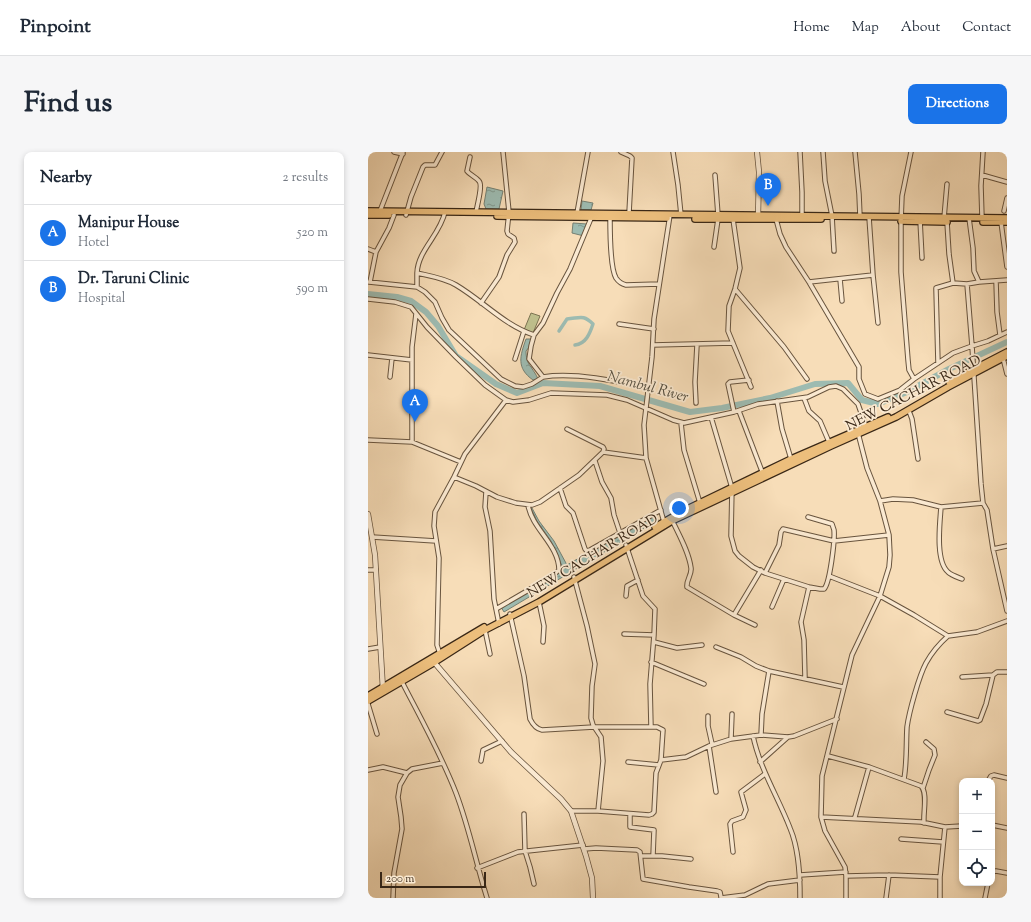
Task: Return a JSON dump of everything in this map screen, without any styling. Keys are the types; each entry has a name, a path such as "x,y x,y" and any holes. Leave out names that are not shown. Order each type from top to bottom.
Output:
{"main road":[{"path":"368,211 444,214 592,215 629,213 733,219 802,215 832,218 970,220 1004,222"},
{"path":"368,214 394,215 407,213"},
{"path":"444,214 577,213 610,217 758,217 776,219 860,217 869,219"},
{"path":"970,220 982,218 1007,218"},
{"name":"NEW CACHAR ROAD","path":"763,475 909,410 1007,352"},
{"name":"NEW CACHAR ROAD","path":"671,519 732,491 791,459 801,458 829,442 858,432 866,426 897,413 945,384 1005,357"},
{"name":"NEW CACHAR ROAD","path":"368,702 383,690 485,628 539,602 664,523 700,503 732,491"},
{"name":"NEW CACHAR ROAD","path":"511,616 575,579"},
{"name":"NEW CACHAR ROAD","path":"368,696 383,690"}],"street":[{"path":"380,211 403,153 394,152"},
{"path":"407,213 411,197 423,167 425,165 435,165 442,152"},
{"path":"481,303 499,277 507,256 515,242 514,238 507,232 509,214 503,152"},
{"path":"577,213 588,152"},
{"path":"621,152 632,158 629,213"},
{"path":"673,152 681,215"},
{"path":"757,152 759,172 758,217"},
{"path":"800,152 802,215"},
{"path":"823,152 825,181 832,218 834,251"},
{"path":"855,152 860,217"},
{"path":"911,152 902,196 901,272 909,370 914,379"},
{"path":"982,218 981,186 983,152"},
{"path":"470,157 467,171 481,184 476,213"},
{"path":"982,174 1007,182"},
{"path":"714,247 718,217 715,175"},
{"path":"947,184 946,220 953,283"},
{"path":"1004,211 1007,198"},
{"path":"417,287 417,273 420,259 440,226 444,214"},
{"path":"394,215 376,252 369,282 417,287 425,292 436,302 442,318 449,330 501,379 515,386 523,387 543,378 552,376 574,376 613,380 648,388"},
{"path":"543,378 529,359 534,335 543,323 570,269 592,215"},
{"path":"664,523 646,458 644,425 659,284 670,216"},
{"path":"610,217 613,268 616,279 622,284 626,285 659,284"},
{"path":"733,219 740,264 739,274 728,312 728,331 751,387"},
{"path":"776,219 783,242 809,282 859,367 859,379 865,394 878,399 900,390 953,353 988,341 1007,332"},
{"path":"869,219 878,323"},
{"path":"920,220 922,258"},
{"path":"970,220 974,271 979,282"},
{"path":"1004,222 1007,267"},
{"path":"368,249 376,252"},
{"path":"417,273 448,282 456,286 509,324 534,335"},
{"path":"809,282 873,275"},
{"path":"840,279 842,301"},
{"path":"938,363 936,288 953,283 967,284 1007,280"},
{"path":"996,281 997,312 1000,335"},
{"path":"967,284 975,371 976,421 983,503 987,510 993,549 1007,610"},
{"path":"735,289 784,347 807,379"},
{"path":"368,299 404,304 411,307 456,358 485,385 506,400 513,402 521,402 551,393 615,396 646,406 682,423 694,422 739,411 749,406 758,404 804,398 831,386 841,387 858,404 866,426"},
{"path":"412,442 412,360 413,331 416,314"},
{"path":"620,324 654,328"},
{"path":"515,359 524,331"},
{"path":"653,346 733,343"},
{"path":"696,403 695,382 697,345"},
{"path":"368,355 412,360"},
{"path":"1005,357 1007,374"},
{"path":"390,377 392,358"},
{"path":"734,411 728,384 730,382 749,380"},
{"path":"804,398 809,411 820,421 829,442"},
{"path":"441,656 437,647 440,558 436,541 434,519 435,512 454,478 465,454 506,400"},
{"path":"777,401 782,429 791,459"},
{"path":"909,410 912,419 918,459"},
{"path":"739,411 763,475"},
{"path":"711,417 732,491 731,536 734,547 739,556 765,573 809,587 824,589 827,586 829,576 834,530 832,524 808,517"},
{"path":"682,423 684,450 700,503"},
{"path":"567,429 603,447 603,452"},
{"path":"846,898 846,874 843,861 825,831 821,817 822,776 852,654 880,596 889,567 890,555 888,535 880,501 867,468 858,432"},
{"path":"368,440 412,442 461,462"},
{"path":"603,452 646,458"},
{"path":"454,478 516,503 528,505 537,503 579,475 603,452"},
{"path":"594,461 602,482 611,498 614,516 620,533"},
{"path":"560,488 566,506 573,513 586,550 590,550 661,510"},
{"path":"486,492 485,506 490,531 493,592 499,622"},
{"path":"880,501 893,499 913,500 941,507 983,503"},
{"path":"496,609 551,577 559,570 554,551 532,519 528,505"},
{"path":"941,507 938,538 943,564 948,572 962,579"},
{"path":"368,514 376,570 383,690"},
{"path":"671,519 684,545 691,568 687,587 734,615 755,625"},
{"path":"765,573 780,545 781,532 783,529 834,541 888,535"},
{"path":"372,537 436,541"},
{"path":"993,549 1007,546"},
{"path":"627,547 643,596 655,609 654,642 651,662 651,727"},
{"path":"368,570 376,570"},
{"path":"734,615 761,570"},
{"path":"829,576 880,596 948,636 977,632 1007,621"},
{"path":"575,579 587,626 594,664 591,718 594,727 601,737 603,761 598,811"},
{"path":"772,607 784,579"},
{"path":"626,596 627,586 638,580"},
{"path":"805,678 804,640 801,622 809,587"},
{"path":"539,602 544,626 543,642"},
{"path":"511,616 524,676 530,719 533,725 538,729 651,727 661,728 663,730 661,760 656,773 654,812 652,814 572,811"},
{"path":"485,628 490,654"},
{"path":"624,634 654,635"},
{"path":"904,779 907,763 907,729 910,713 926,664 948,636"},
{"path":"654,642 677,648 702,646"},
{"path":"368,649 380,647"},
{"path":"716,647 769,671 843,687"},
{"path":"433,661 511,752 572,811 592,878 593,898"},
{"path":"651,662 704,684"},
{"path":"761,735 762,714 769,671"},
{"path":"962,677 993,675 997,672 1007,672"},
{"path":"947,712 978,721 980,720 986,704 993,675"},
{"path":"401,679 443,762 461,808 477,868 487,898"},
{"path":"368,702 377,734"},
{"path":"731,739 732,714"},
{"path":"708,716 716,792"},
{"path":"760,762 788,737 837,719"},
{"path":"661,760 683,758 710,745 731,739 761,735 788,737"},
{"path":"753,736 760,762 790,827 793,837 800,875 800,898"},
{"path":"481,761 483,750 502,741"},
{"path":"924,823 923,812 925,794 923,788 928,770 935,755 934,748 926,742"},
{"path":"828,756 869,767 904,779 923,788"},
{"path":"393,898 394,873 402,829 398,794 400,785 409,770 443,762"},
{"path":"628,762 659,765"},
{"path":"368,770 383,767 407,773"},
{"path":"855,818 869,767"},
{"path":"733,852 730,824 732,821 743,817 746,810 741,792 765,774"},
{"path":"990,778 994,775 1007,778"},
{"path":"524,814 524,851 534,884"},
{"path":"630,814 630,827 654,830 653,856"},
{"path":"821,817 924,823 945,827 959,826"},
{"path":"995,826 1007,828"},
{"path":"940,898 940,877 945,827"},
{"path":"901,838 943,842"},
{"path":"477,868 524,851 583,847 634,850 640,852 643,879 689,888 717,891 720,892 721,898 745,894 768,884 800,880"},
{"path":"641,856 662,856 691,859"},
{"path":"995,871 1007,873"},
{"path":"800,875 846,874 940,877"},
{"path":"886,898 889,875"},
{"path":"985,898 987,886"}],"green space":[{"path":"531,313 540,316 533,333 524,330"}],"water":[{"path":"487,187 503,191 499,209 486,209 484,204"},
{"path":"582,201 593,203 591,210 581,210"},
{"path":"573,223 587,224 584,236 572,233"},
{"path":"526,339 532,339 530,346 526,351 529,364 538,379 533,380 524,371 522,366 521,356"},
{"path":"531,508 554,541 567,565 655,514 658,520 504,612 501,607 563,568 551,541 537,521"}],"waterway":[{"name":"Nambul River","path":"368,294 397,297 411,301 426,312 438,326 456,356 496,384 517,393 543,383 600,386 690,412 722,408 770,398 815,384 848,383 862,400 878,404 907,392 949,369 1007,342"},
{"path":"559,331 567,319 581,317 590,321 593,324 587,338 582,343 575,345"}],"place":[{"name":"Dr. Taruni Clinic","path":"768,206"},
{"name":"Manipur House","path":"415,422"}]}
